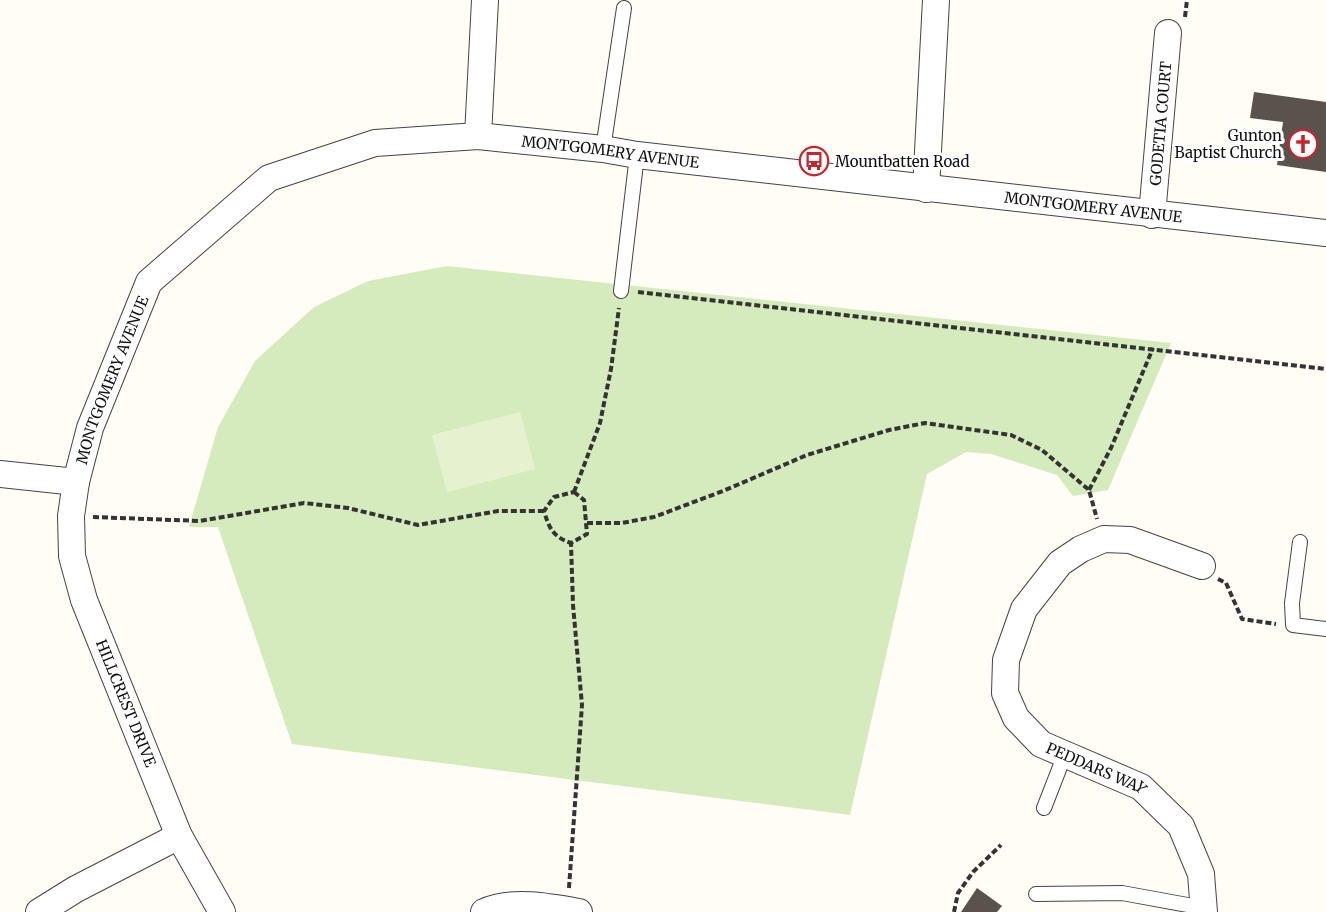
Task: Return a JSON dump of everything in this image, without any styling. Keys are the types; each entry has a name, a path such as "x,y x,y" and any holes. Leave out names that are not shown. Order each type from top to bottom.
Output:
{"street":[{"path":"478,136 484,0"},
{"path":"926,189 936,0"},
{"name":"GODETIA COURT","path":"1152,215 1168,33"},
{"name":"MONTGOMERY AVENUE","path":"76,482 90,428 149,282 270,178 375,143 478,136 1152,215 1326,233"},
{"path":"0,474 76,482"},
{"name":"HILLCREST DRIVE","path":"76,482 71,516 72,556 84,600 179,836 222,912"},
{"path":"1104,539 1130,540 1202,566"},
{"name":"PEDDARS WAY","path":"1104,539 1081,549 1060,563 1024,609 1006,660 1005,693 1016,718 1041,744 1141,786 1181,826 1200,874 1204,910"},
{"path":"39,912 76,889 179,836"},
{"path":"484,912 491,909 538,904 573,911"}],"lane":[{"path":"603,149 624,8"},
{"path":"621,291 637,155"},
{"path":"1300,542 1292,603 1293,625 1326,629"},
{"path":"1044,808 1065,754"},
{"path":"1036,894 1122,893 1204,910"}],"path":[{"path":"574,492 600,423 611,369 621,291 1153,348 1326,369"},
{"path":"1089,490 1111,448 1153,348"},
{"path":"587,523 622,523 654,517 723,492 807,455 889,430 925,423 1011,435 1042,450 1089,490 1104,539"},
{"path":"544,511 554,497 574,492"},
{"path":"544,511 549,529 558,539 571,543 587,534 584,500 574,492"},
{"path":"71,516 200,520 304,503 348,508 418,525 498,511 544,511"},
{"path":"571,543 573,605 582,705 573,911"},
{"path":"1202,566 1208,575 1226,583 1242,619 1264,624 1293,625"},
{"path":"954,912 958,892 1000,845"}],"green space":[{"path":"447,266 1171,343 1108,490 1073,496 1057,475 991,454 966,452 927,474 850,815 292,744 218,527 189,527 218,427 255,361 314,307 368,281"},
{"path":"520,412 535,469 447,492 432,435"}],"building":[{"name":"Gunton Baptist Church","path":"1254,92 1326,102 1326,172 1277,165 1283,122 1250,118"},
{"path":"977,888 1002,906 997,912 961,912"}],"place":[{"name":"Gunton Baptist Church","path":"1303,144"},
{"name":"Mountbatten Road","path":"814,161"}]}
